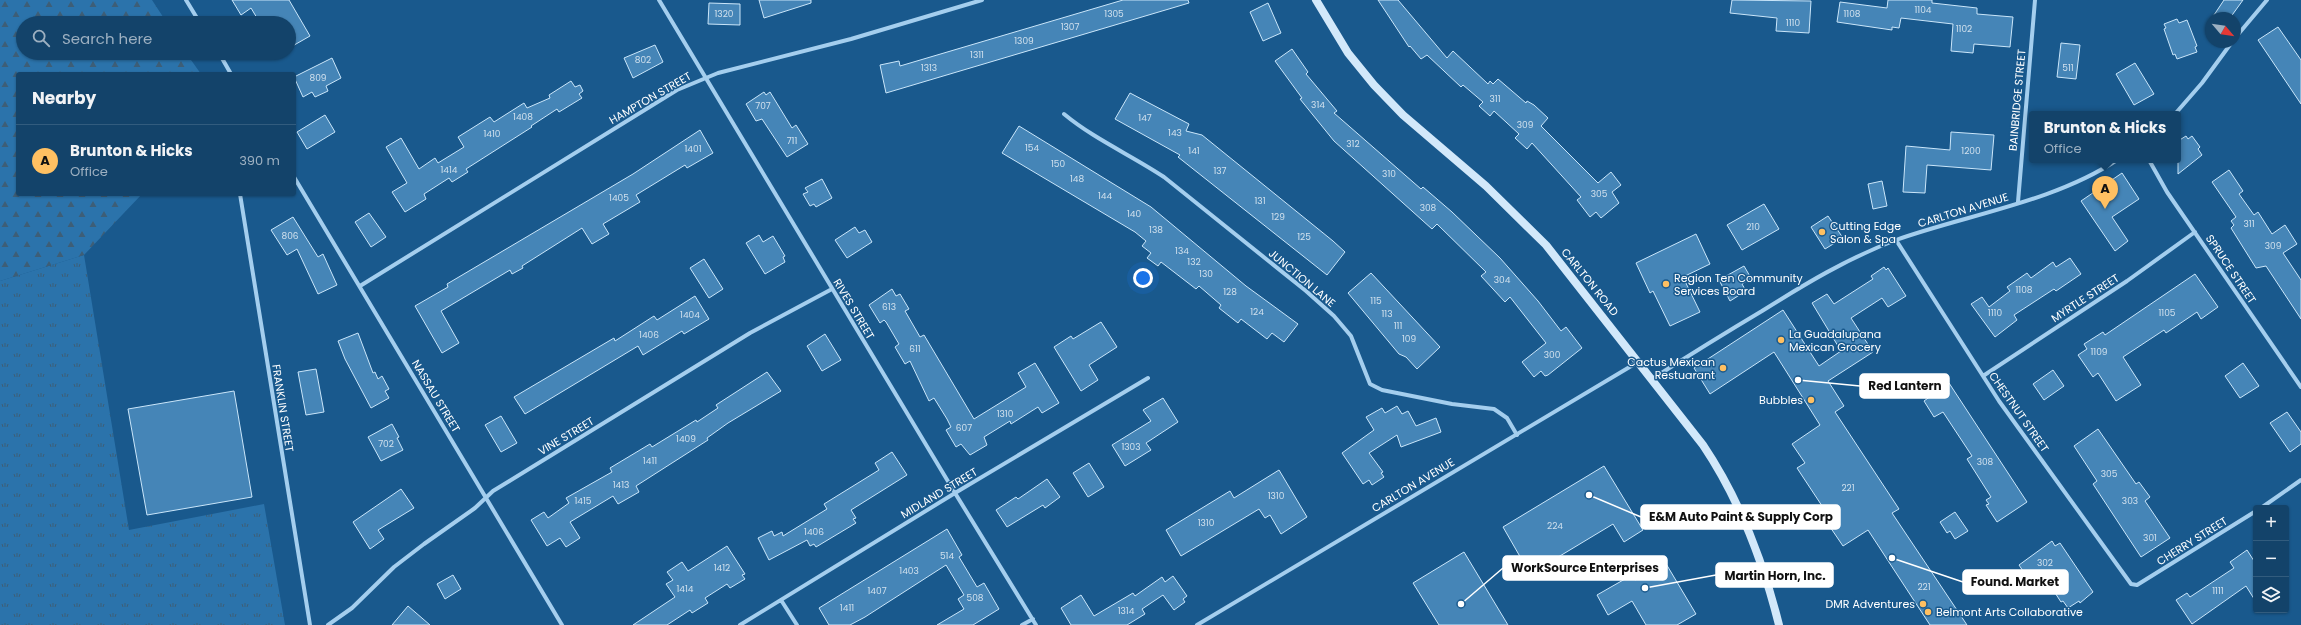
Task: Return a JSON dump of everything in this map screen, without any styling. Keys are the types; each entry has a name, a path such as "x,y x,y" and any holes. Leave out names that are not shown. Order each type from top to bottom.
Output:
{"main road":[{"name":"CARLTON ROAD","path":"1316,0 1348,53 1374,85 1403,115 1517,215 1550,251 1703,445 1724,477 1742,511 1758,552 1780,625"}],"street":[{"path":"186,0 196,16"},
{"name":"RIVES STREET","path":"660,0 832,289 1036,625"},
{"name":"HAMPTON STREET","path":"360,286 677,90 706,77 851,39 982,0"},
{"name":"BAINBRIDGE STREET","path":"2018,202 2035,0"},
{"path":"2241,31 2267,0"},
{"path":"2177,111 2202,83 2228,48"},
{"path":"223,60 231,72"},
{"name":"JUNCTION LANE","path":"1064,114 1083,130 1143,163 1164,177 1306,291 1334,316 1351,336 1370,384 1390,392 1452,404 1494,409 1507,418 1516,435"},
{"name":"CARLTON AVENUE","path":"1652,379 1824,272 1896,240 2018,202 2082,179 2111,163"},
{"name":"SPRUCE STREET","path":"2151,163 2167,192 2301,386"},
{"name":"NASSAU STREET","path":"296,180 562,625"},
{"name":"FRANKLIN STREET","path":"240,196 310,625"},
{"name":"MYRTLE STREET","path":"1983,376 2127,281 2195,232"},
{"name":"CHESTNUT STREET","path":"1896,240 1983,376 2131,584 2137,585"},
{"name":"VINE STREET","path":"328,625 352,608 394,567 476,508 485,498 499,487 750,333 832,289"},
{"name":"CARLTON AVENUE","path":"1198,625 1638,361"},
{"name":"MIDLAND STREET","path":"740,625 955,493 1148,378"},
{"path":"2265,505 2301,480"},
{"name":"CHERRY STREET","path":"2137,585 2253,513"},
{"path":"781,600 797,625"},
{"path":"1022,625 1033,619"}],"green space":[{"path":"0,0 152,0 162,16 16,16 16,60 191,60 200,72 16,72 16,196 140,196 84,255 0,281"},
{"path":"84,255 129,530 264,504 285,625 0,625 0,281"}],"building":[{"path":"232,0 289,0 310,36 296,44 296,16 256,16 251,8 241,15"},
{"path":"759,0 811,0 811,3 764,18"},
{"path":"1123,0 1188,0 1189,3 886,93 880,65 899,61 900,66"},
{"path":"1378,0 1398,0 1447,58 1453,51 1488,84 1490,81 1493,84 1498,79 1526,103 1527,101 1534,105 1548,118 1541,126 1598,183 1611,172 1621,185 1612,192 1619,203 1601,218 1596,212 1590,217 1577,200 1581,197 1532,143 1527,149 1515,138 1519,134 1494,111 1490,116 1479,106 1483,102 1463,85 1461,87 1427,55 1421,59 1410,46 1409,47"},
{"path":"1732,0 1811,1 1809,33 1776,31 1777,18 1730,13"},
{"path":"1888,0 1932,0 1932,3 1977,8 1977,14 2013,17 2010,47 1974,44 1973,53 1951,51 1953,24 1901,18 1899,28 1892,27 1892,30 1837,22 1840,2 1887,8"},
{"path":"2224,0 2243,0 2234,12 2216,12"},
{"path":"709,3 740,4 740,25 708,24"},
{"path":"1268,3 1281,33 1263,41 1250,12"},
{"path":"2177,19 2179,23 2187,20 2197,46 2195,47 2197,52 2177,59 2175,54 2173,55 2164,29 2166,28 2164,24"},
{"path":"2278,27 2301,60 2301,104 2258,40"},
{"path":"2061,43 2080,45 2076,79 2057,77"},
{"path":"655,45 663,62 633,78 624,58"},
{"path":"1292,49 1308,72 1306,74 1337,111 1334,113 1421,189 1423,187 1452,212 1500,258 1538,301 1561,331 1566,327 1582,348 1548,375 1545,376 1541,371 1534,377 1522,362 1546,343 1510,297 1505,302 1481,276 1486,272 1437,224 1432,229 1334,141 1300,99 1302,98 1275,61"},
{"path":"332,58 341,78 326,86 328,91 315,97 312,92 303,97 296,81 296,76"},
{"path":"2135,63 2154,94 2134,105 2116,74"},
{"path":"571,81 575,87 580,85 583,91 579,94 582,98 559,112 557,109 531,126 532,127 466,169 468,172 452,182 449,178 424,194 426,199 405,212 392,192 407,183 386,147 401,138 419,169 435,158 438,163 464,147 458,137 490,117 494,122 524,103 527,108 550,98 549,95"},
{"path":"764,92 766,95 770,92 792,128 796,125 808,144 787,157 762,119 756,121 746,104"},
{"path":"1130,93 1189,124 1186,131 1202,135 1345,252 1327,275 1178,157 1180,155 1115,119"},
{"path":"325,115 335,132 307,149 297,132"},
{"path":"1019,126 1151,207 1246,286 1298,324 1284,342 1272,333 1267,339 1241,319 1238,323 1219,308 1221,305 1199,286 1196,289 1161,262 1158,266 1147,258 1151,253 1142,246 1146,241 1135,232 1002,153"},
{"path":"700,130 713,153 687,168 685,165 636,195 640,202 603,224 609,234 592,244 582,228 522,266 523,268 512,274 510,270 441,311 459,343 442,353 415,306 448,287 447,284 633,174"},
{"path":"1951,132 1994,135 1991,170 1927,165 1925,193 1903,192 1906,146 1950,150"},
{"path":"2186,136 2188,139 2192,136 2200,147 2198,149 2202,155 2178,174 2178,163 2181,163 2181,139"},
{"path":"2229,170 2243,191 2239,194 2254,215 2258,212 2272,234 2285,225 2297,244 2283,253 2301,280 2301,319 2266,266 2256,268 2231,228 2234,225 2231,221 2236,217 2212,182"},
{"path":"2122,173 2139,199 2112,217 2128,241 2115,251 2081,201"},
{"path":"822,179 832,198 816,207 814,204 810,206 803,194 808,192 805,188"},
{"path":"1882,181 1887,206 1873,209 1868,184"},
{"path":"1764,204 1779,229 1742,250 1727,225"},
{"path":"369,213 386,237 371,247 355,222"},
{"path":"1828,216 1843,238 1825,249 1811,227"},
{"path":"293,217 318,257 323,254 337,285 318,294 297,249 287,255 271,230"},
{"path":"855,227 859,233 865,230 872,242 847,258 835,240"},
{"name":"Region Ten Community Services Board","path":"1696,234 1710,264 1683,277 1700,312 1670,326 1653,291 1650,293 1636,263"},
{"path":"759,235 763,242 773,236 785,256 783,257 785,262 765,274 746,243"},
{"path":"2070,258 2081,274 2056,291 2054,289 2014,315 2017,320 1995,337 1971,304 1982,297 1989,307 2010,291 2007,287 2027,273 2031,278 2053,262 2056,267"},
{"path":"704,259 723,289 709,298 690,268"},
{"path":"1744,266 1751,278 1742,284 1746,291 1730,301 1719,280"},
{"path":"1884,267 1886,270 1888,268 1906,296 1888,307 1882,298 1851,318 1873,352 1828,381 1844,406 1835,412 1899,509 1892,513 1967,625 1930,625 1868,530 1843,546 1826,521 1830,518 1797,468 1805,463 1792,444 1820,425 1774,352 1710,394 1694,368 1783,310 1819,366 1841,351 1812,303 1827,294 1834,304 1873,279 1871,276"},
{"path":"1371,273 1440,347 1417,369 1406,357 1399,354 1348,293"},
{"path":"2195,274 2218,307 2201,319 2197,312 2166,333 2164,330 2123,357 2141,385 2116,401 2098,373 2093,377 2078,355 2087,349 2084,344 2103,332 2105,335"},
{"path":"892,289 896,296 900,294 909,309 905,311 920,337 924,335 974,419 1026,387 1018,373 1035,363 1059,403 1042,413 1038,407 1011,424 1010,421 984,437 987,445 970,455 961,444 956,447 946,430 951,427 947,419 934,398 929,401 910,361 905,364 895,347 899,344 886,322 884,320 880,323 869,305"},
{"path":"695,296 709,319 684,334 682,331 643,355 638,346 525,414 514,397 614,338 615,341 654,316 657,320"},
{"path":"1101,322 1117,347 1089,365 1098,380 1081,391 1054,347 1071,336 1073,339"},
{"path":"358,333 373,373 375,372 378,379 382,376 389,389 385,391 389,398 371,408 345,359 338,341"},
{"path":"825,334 841,360 822,371 807,346"},
{"path":"2243,363 2259,386 2240,398 2225,376"},
{"path":"316,369 324,412 306,415 298,372"},
{"path":"2053,370 2064,386 2044,400 2033,384"},
{"path":"767,372 781,391 728,423 707,438 708,440 636,486 639,492 618,504 613,496 570,522 580,538 566,547 560,538 547,546 531,520 544,512 548,518 569,503 566,498 612,472 610,468 650,444 652,447 696,420 697,422 718,408 716,405"},
{"path":"1949,383 2027,502 1997,522 1986,505 1989,504 1986,500 1991,497 1967,459 1972,456 1943,412 1934,417 1924,401"},
{"path":"234,391 252,497 147,515 128,409"},
{"path":"1163,398 1178,422 1146,443 1151,450 1125,466 1112,445 1151,421 1143,410"},
{"path":"1397,406 1402,414 1408,411 1416,426 1436,418 1441,432 1401,447 1397,435 1369,453 1383,472 1381,473 1384,477 1372,485 1369,480 1363,484 1342,453 1374,430 1366,417 1382,408 1385,413"},
{"path":"2287,412 2301,432 2301,444 2290,452 2270,423"},
{"path":"501,416 517,443 501,452 485,425"},
{"path":"392,424 399,437 397,438 403,450 381,461 368,437"},
{"path":"2098,429 2136,484 2139,482 2150,497 2145,501 2170,538 2141,557 2093,484 2097,481 2074,446"},
{"path":"892,452 907,475 851,510 856,518 853,519 856,523 816,547 814,544 810,546 807,540 769,560 758,538 772,531 774,536 782,532 783,536 827,509 824,504 879,470 875,463"},
{"path":"1089,463 1104,487 1088,497 1073,473"},
{"path":"1604,466 1643,530 1624,542 1613,524 1530,574 1503,527"},
{"path":"1279,470 1307,517 1281,534 1270,515 1265,518 1259,509 1181,556 1166,530 1230,491 1234,498"},
{"path":"1047,479 1060,497 1045,508 1043,505 1007,527 996,510 1016,497 1018,499"},
{"path":"401,489 414,508 378,530 384,539 370,549 353,522"},
{"path":"1955,512 1968,531 1955,539 1950,531 1947,533 1940,522"},
{"path":"947,529 962,555 959,557 977,587 984,583 999,609 973,625 937,625 964,609 958,599 964,595 946,565 850,625 829,625 819,608"},
{"path":"2052,541 2055,546 2060,543 2093,592 2080,603 2079,601 2068,608 2063,601 2061,602 2046,579 2040,583 2035,576 2029,580 2019,565"},
{"path":"727,546 745,574 742,575 745,579 730,588 727,584 705,598 708,603 692,613 690,610 667,625 633,625 675,597 666,584 673,580 667,572 682,562 688,571"},
{"path":"2247,550 2253,559 2253,597 2246,586 2192,624 2176,600 2187,593 2190,597 2234,568 2230,562"},
{"path":"1464,552 1508,625 1439,625 1413,583"},
{"path":"1665,562 1696,614 1677,625 1646,625 1632,601 1608,615 1597,595 1632,575 1635,580"},
{"path":"453,575 461,589 445,599 437,584"},
{"path":"1173,576 1187,596 1183,599 1185,602 1174,610 1163,595 1142,609 1145,614 1127,625 1071,625 1061,608 1081,595 1094,616 1133,593 1135,596 1162,577 1165,582"},
{"path":"408,606 430,625 392,625"}],"place":[{"name":"Brunton & Hicks","path":"2105,209"},
{"name":"Cutting Edge Salon & Spa","path":"1822,232"},
{"name":"Region Ten Community Services Board","path":"1666,284"},
{"name":"La Guadalupana Mexican Grocery","path":"1781,340"},
{"name":"Cactus Mexican Restuarant","path":"1723,368"},
{"name":"Red Lantern","path":"1798,380"},
{"name":"Bubbles","path":"1811,400"},
{"name":"E&M Auto Paint & Supply Corp","path":"1589,495"},
{"name":"Found. Market","path":"1892,558"},
{"name":"Martin Horn, Inc.","path":"1645,588"},
{"name":"WorkSource Enterprises","path":"1461,604"},
{"name":"DMR Adventures","path":"1923,604"},
{"name":"Belmont Arts Collaborative","path":"1928,612"}]}
